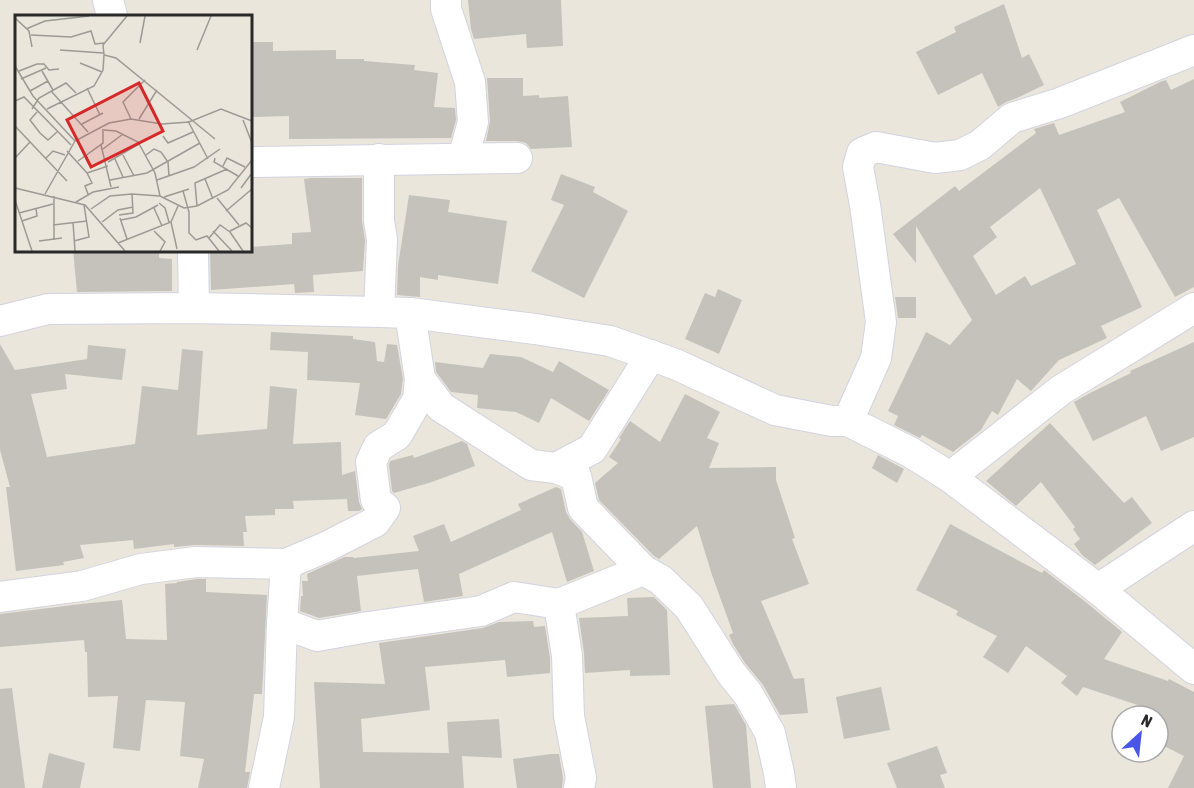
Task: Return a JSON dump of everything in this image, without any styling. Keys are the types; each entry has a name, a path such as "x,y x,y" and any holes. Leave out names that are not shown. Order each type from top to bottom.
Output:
{"street":[{"path":"108,0 112,15"},
{"path":"446,0 446,9 470,82 473,122 463,158"},
{"path":"848,421 876,358 881,322 858,167 862,153 876,147 935,158 960,155 980,145 1012,118 1060,103 1194,50"},
{"path":"252,162 517,158"},
{"path":"379,159 379,221 382,239 379,312"},
{"path":"193,252 194,308"},
{"path":"0,321 48,309 194,308 410,313 610,341 675,364 775,410 832,421 848,421 910,452 950,477 1098,589 1194,669"},
{"path":"950,477 1060,390 1194,308"},
{"path":"0,597 82,586 141,569 196,562 286,564 375,522 385,508 376,500 371,462 378,447 397,435 418,399 420,379 410,313"},
{"path":"556,468 592,449 651,355"},
{"path":"420,379 441,407 531,465 556,468 576,476 583,508 643,570 661,580 689,607 731,673 748,694 770,734 779,772 780,788"},
{"path":"1098,589 1194,526"},
{"path":"264,788 279,717 286,564"},
{"path":"282,622 317,636 481,611 514,597 559,604 643,570"},
{"path":"559,604 567,656 569,716 581,778 579,788"}],"building":[{"path":"468,0 561,0 563,46 527,48 526,34 474,39"},
{"path":"1004,4 1022,58 1029,54 1044,85 998,107 982,73 938,95 916,52 956,32 954,27"},
{"path":"252,42 273,42 273,51 336,50 336,59 364,59 364,61 415,65 414,70 438,73 434,107 455,108 456,120 451,138 289,139 289,116 252,117"},
{"path":"487,78 523,78 523,96 539,95 539,98 568,96 572,147 531,149 526,143 517,141 486,141 490,121"},
{"path":"1194,79 1194,287 1175,297 1119,198 1097,210 1142,307 1101,326 1107,338 1059,360 1031,391 1017,379 998,415 992,411 981,430 953,452 922,435 920,438 894,425 898,416 888,411 926,332 950,345 972,320 916,226 916,263 893,234 955,186 959,191 1036,133 1034,129 1054,123 1059,135 1125,112 1120,102 1160,82 1166,80 1171,90","holes":["1040,188 1076,264 1031,286 1025,276 996,295 973,256 997,237 990,227"]},
{"path":"561,174 595,187 593,192 628,211 584,298 531,271 564,205 551,200"},
{"path":"362,178 362,221 365,240 363,271 313,275 314,292 295,293 294,284 211,290 210,252 252,252 252,247 292,244 292,233 311,232 304,179"},
{"path":"409,195 450,200 448,212 507,221 498,284 438,275 438,280 420,277 420,297 397,295 398,266"},
{"path":"73,252 159,252 159,258 172,259 172,291 77,292"},
{"path":"718,289 742,300 719,354 685,339 705,293 715,297"},
{"path":"895,297 916,297 916,318 898,318"},
{"path":"271,332 353,336 353,339 375,342 377,361 384,362 387,344 397,345 403,379 401,394 386,419 355,415 360,383 307,380 308,352 270,350"},
{"path":"1194,342 1194,437 1161,451 1146,416 1093,441 1074,402 1131,373 1130,371"},
{"path":"0,344 15,370 87,359 88,345 126,349 122,380 65,374 67,389 31,394 47,457 135,444 142,386 178,390 182,349 203,351 197,435 267,429 270,386 297,389 293,444 341,442 342,475 355,471 362,509 348,511 347,499 293,501 294,509 275,509 275,515 245,516 247,532 243,532 244,546 174,547 174,544 134,549 133,540 80,545 84,558 63,562 64,565 16,571 6,487 10,487 0,450"},
{"path":"490,354 521,357 553,372 559,361 609,390 589,421 551,398 539,423 516,412 477,408 478,395 451,392 436,372 435,362 483,368"},
{"path":"685,394 720,412 707,438 719,443 709,468 776,467 776,480 795,538 792,539 809,584 761,601 794,679 804,678 808,713 780,715 763,685 733,644 729,635 733,633 697,526 659,559 599,500 595,483 618,463 609,457 630,421 660,442"},
{"path":"1050,423 1124,503 1132,497 1152,523 1095,565 1082,555 1074,544 1080,539 1073,529 1075,527 1041,482 1016,506 986,481"},
{"path":"462,441 467,444 475,466 432,482 394,493 392,491 390,461 413,455 414,458"},
{"path":"878,455 904,469 897,483 872,468"},
{"path":"556,487 561,489 566,512 570,519 582,532 594,571 567,582 552,532 459,574 463,596 424,602 418,569 357,576 361,611 319,618 300,611 301,596 303,596 302,581 308,581 307,574 344,557 419,551 413,536 444,524 451,542 521,510 518,504"},
{"path":"950,524 1042,573 1044,570 1122,632 1104,659 1168,681 1169,679 1194,692 1194,788 1168,788 1184,756 1170,749 1170,704 1135,704 1083,687 1077,696 1061,683 1067,676 1026,646 1008,673 983,657 997,636 956,615 958,611 916,590"},
{"path":"206,579 206,592 267,595 262,694 254,694 245,772 250,772 247,788 198,788 204,759 180,756 185,702 146,700 140,751 113,748 118,696 88,697 87,652 85,652 84,640 0,647 0,614 122,600 126,639 167,640 165,584"},
{"path":"654,597 667,610 670,675 630,676 630,670 585,673 579,618 628,616 627,598"},
{"path":"533,621 534,627 545,626 550,673 507,677 505,660 425,667 430,710 361,719 363,752 449,753 447,722 499,719 502,758 462,756 464,788 320,788 314,682 385,684 379,643 483,628 499,622"},
{"path":"881,687 890,730 844,739 836,697"},
{"path":"12,688 25,788 0,788 0,689"},
{"path":"734,704 746,725 751,788 713,788 705,706"},
{"path":"937,746 947,773 940,775 945,788 897,788 887,763"},
{"path":"49,753 85,763 80,788 42,788"},
{"path":"559,754 563,778 562,788 517,788 513,759"}]}
